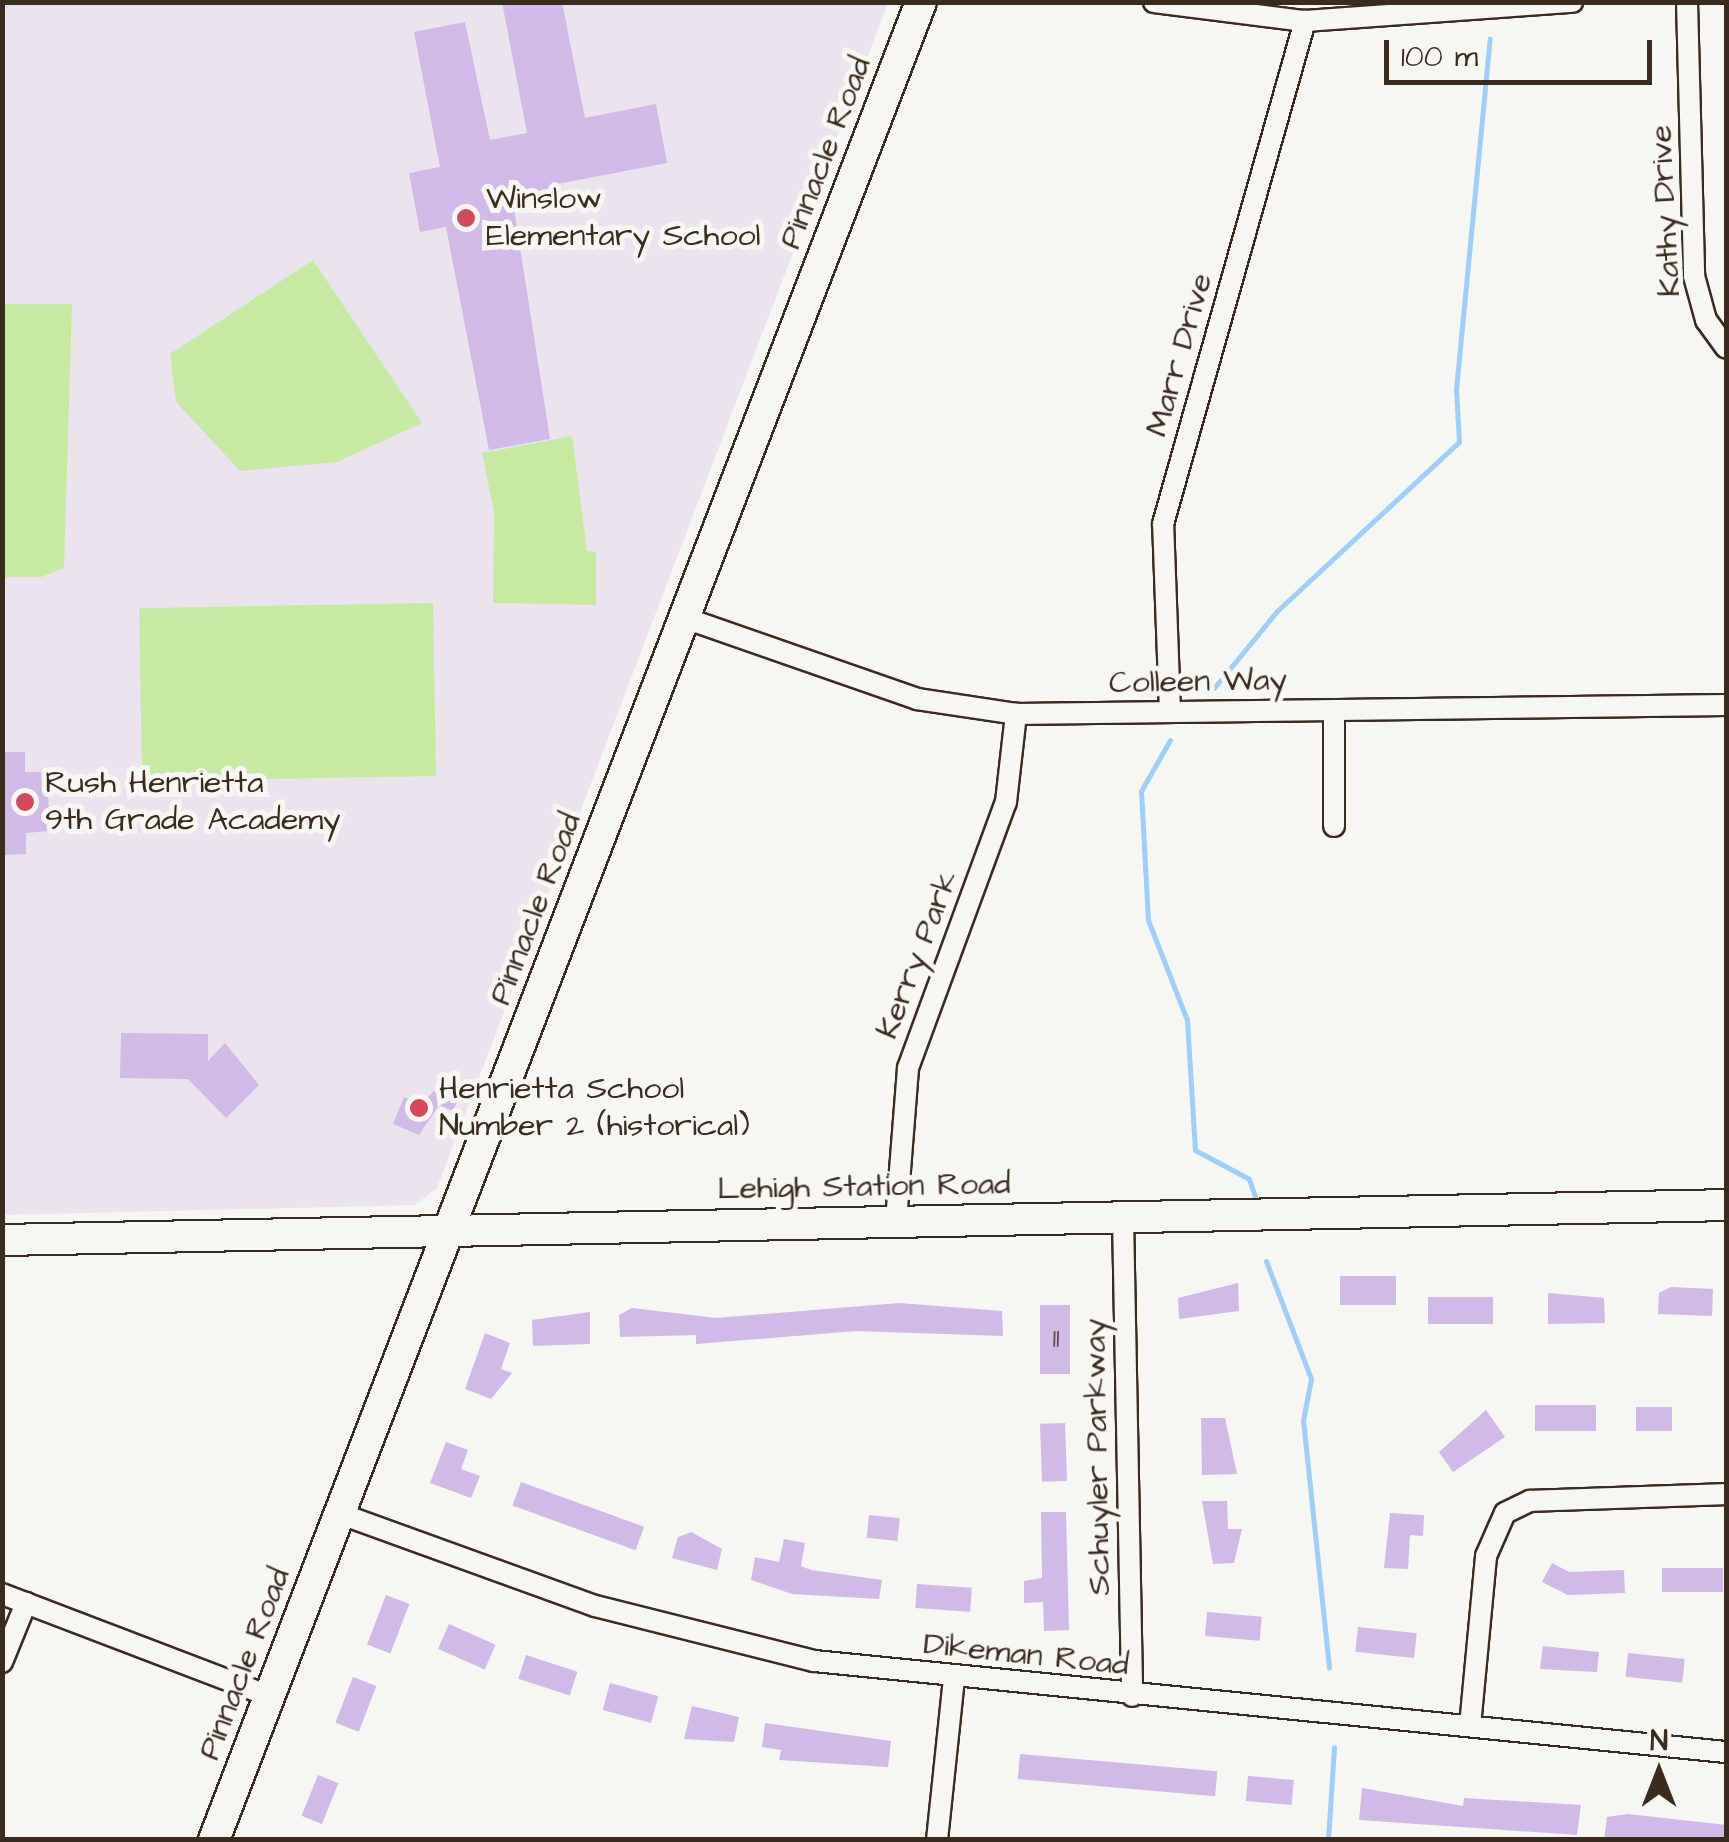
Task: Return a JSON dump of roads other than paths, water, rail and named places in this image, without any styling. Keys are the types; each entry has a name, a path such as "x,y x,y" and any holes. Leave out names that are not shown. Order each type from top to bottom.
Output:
{"main road":[{"name":"Pinnacle Road","path":"214,1840 921,2"},
{"name":"Lehigh Station Road","path":"2,1240 1726,1206"}],"street":[{"path":"1154,2 1305,22 1572,2"},
{"name":"Kathy Drive","path":"1687,2 1694,276 1706,320 1726,348"},
{"name":"Marr Drive","path":"1170,712 1164,524 1305,22"},
{"name":"Colleen Way","path":"686,618 917,700 1016,714 1726,706"},
{"path":"1334,710 1334,826"},
{"name":"Kerry Park","path":"896,1221 908,1068 1006,802 1016,714"},
{"name":"Schuyler Parkway","path":"1123,1217 1132,1696"},
{"path":"1470,1726 1486,1556 1506,1513 1530,1501 1726,1494"},
{"name":"Dikeman Road","path":"341,1514 670,1629 954,1679 1726,1752"},
{"path":"2,1594 269,1696"},
{"path":"2,1662 26,1603"},
{"path":"937,1840 954,1679"}],"waterway":[{"path":"1214,688 1277,611 1459,442 1456,389 1490,39"},
{"path":"1170,740 1141,791 1148,920 1187,1020 1195,1150 1249,1179 1255,1196"},
{"path":"1266,1261 1311,1379 1303,1420 1329,1668"},
{"path":"1328,1840 1334,1747"}],"place":[{"name":"Winslow Elementary School","path":"466,218"},
{"name":"Rush Henrietta 9th Grade Academy","path":"25,802"},
{"name":"Henrietta School Number 2 (historical)","path":"419,1108"}]}
